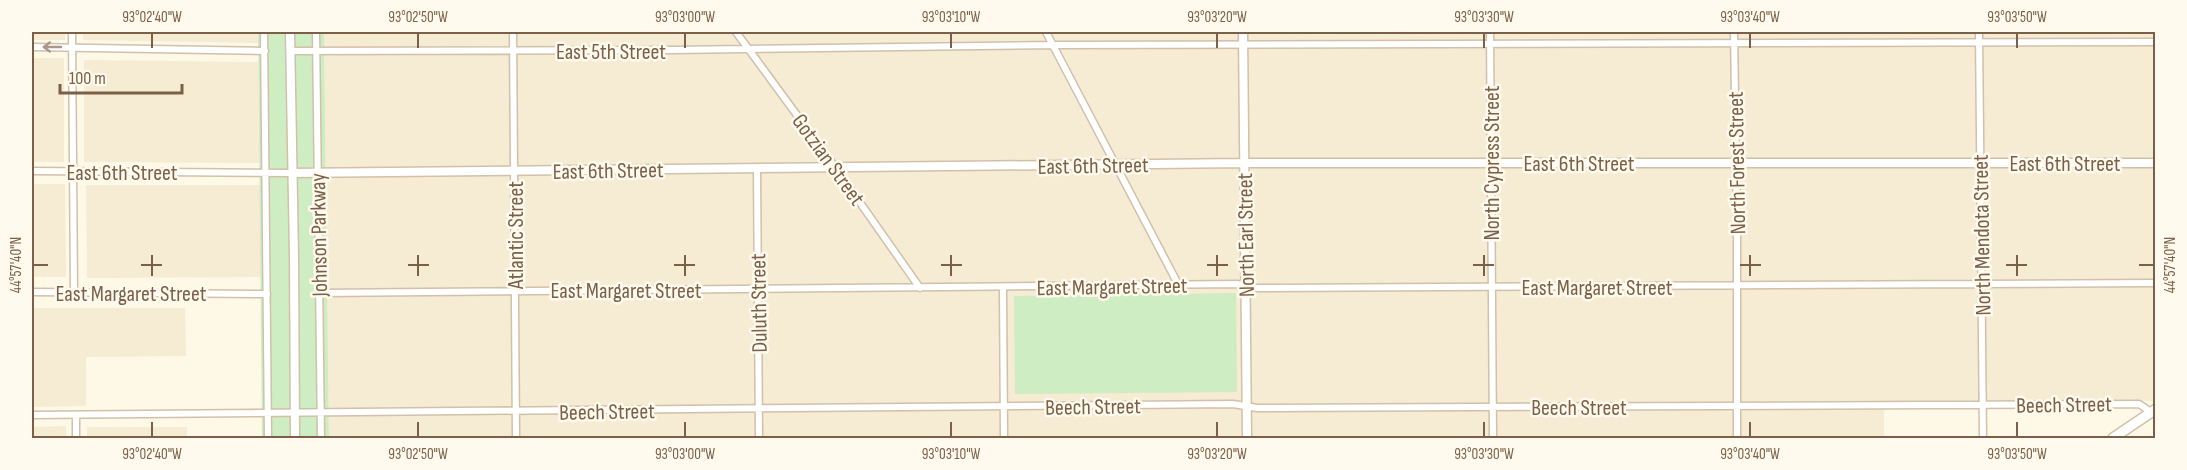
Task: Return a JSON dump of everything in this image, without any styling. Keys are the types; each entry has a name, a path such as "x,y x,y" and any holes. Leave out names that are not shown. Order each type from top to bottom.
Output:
{"main road":[{"path":"2113,438 2153,410"}],"street":[{"path":"72,32 74,292"},
{"path":"264,32 268,438"},
{"name":"Johnson Parkway","path":"290,32 295,438"},
{"name":"Johnson Parkway","path":"316,32 321,438"},
{"name":"Atlantic Street","path":"513,32 516,438"},
{"name":"Gotzian Street","path":"736,32 920,288"},
{"path":"1046,32 1179,286"},
{"name":"North Earl Street","path":"1243,32 1247,438"},
{"name":"North Cypress Street","path":"1490,32 1493,438"},
{"name":"North Forest Street","path":"1734,32 1737,438"},
{"name":"North Mendota Street","path":"1979,32 1983,438"},
{"name":"East 5th Street","path":"291,51 748,50 1053,45 2156,42"},
{"path":"32,47 265,51"},
{"name":"East 6th Street","path":"32,171 317,173 1244,163 2156,164"},
{"name":"Duluth Street","path":"757,168 759,438"},
{"name":"East Margaret Street","path":"319,293 1237,284 1256,288 2156,283"},
{"path":"1003,288 1004,438"},
{"name":"East Margaret Street","path":"32,292 267,294"},
{"name":"Beech Street","path":"32,415 1233,404 1246,407 1492,407 2139,404 2153,410"},
{"path":"76,415 76,438"}],"shaded area":[{"path":"32,32 65,32 65,40 32,40"},
{"path":"83,32 258,32 258,43 83,40"},
{"path":"324,32 2155,32 2155,401 1884,401 1884,438 329,438"},
{"path":"32,58 64,58 64,162 32,162"},
{"path":"84,60 258,62 259,163 84,162"},
{"path":"32,184 65,184 66,277 32,277"},
{"path":"86,185 260,185 261,277 87,278"},
{"path":"32,308 185,308 186,356 86,357 86,406 32,407"},
{"path":"66,426 66,438 32,438 32,427"},
{"path":"87,427 187,427 187,438 87,438"}],"green space":[{"path":"258,32 324,32 329,438 262,438"},
{"path":"1236,293 1237,392 1015,394 1014,296"}]}
